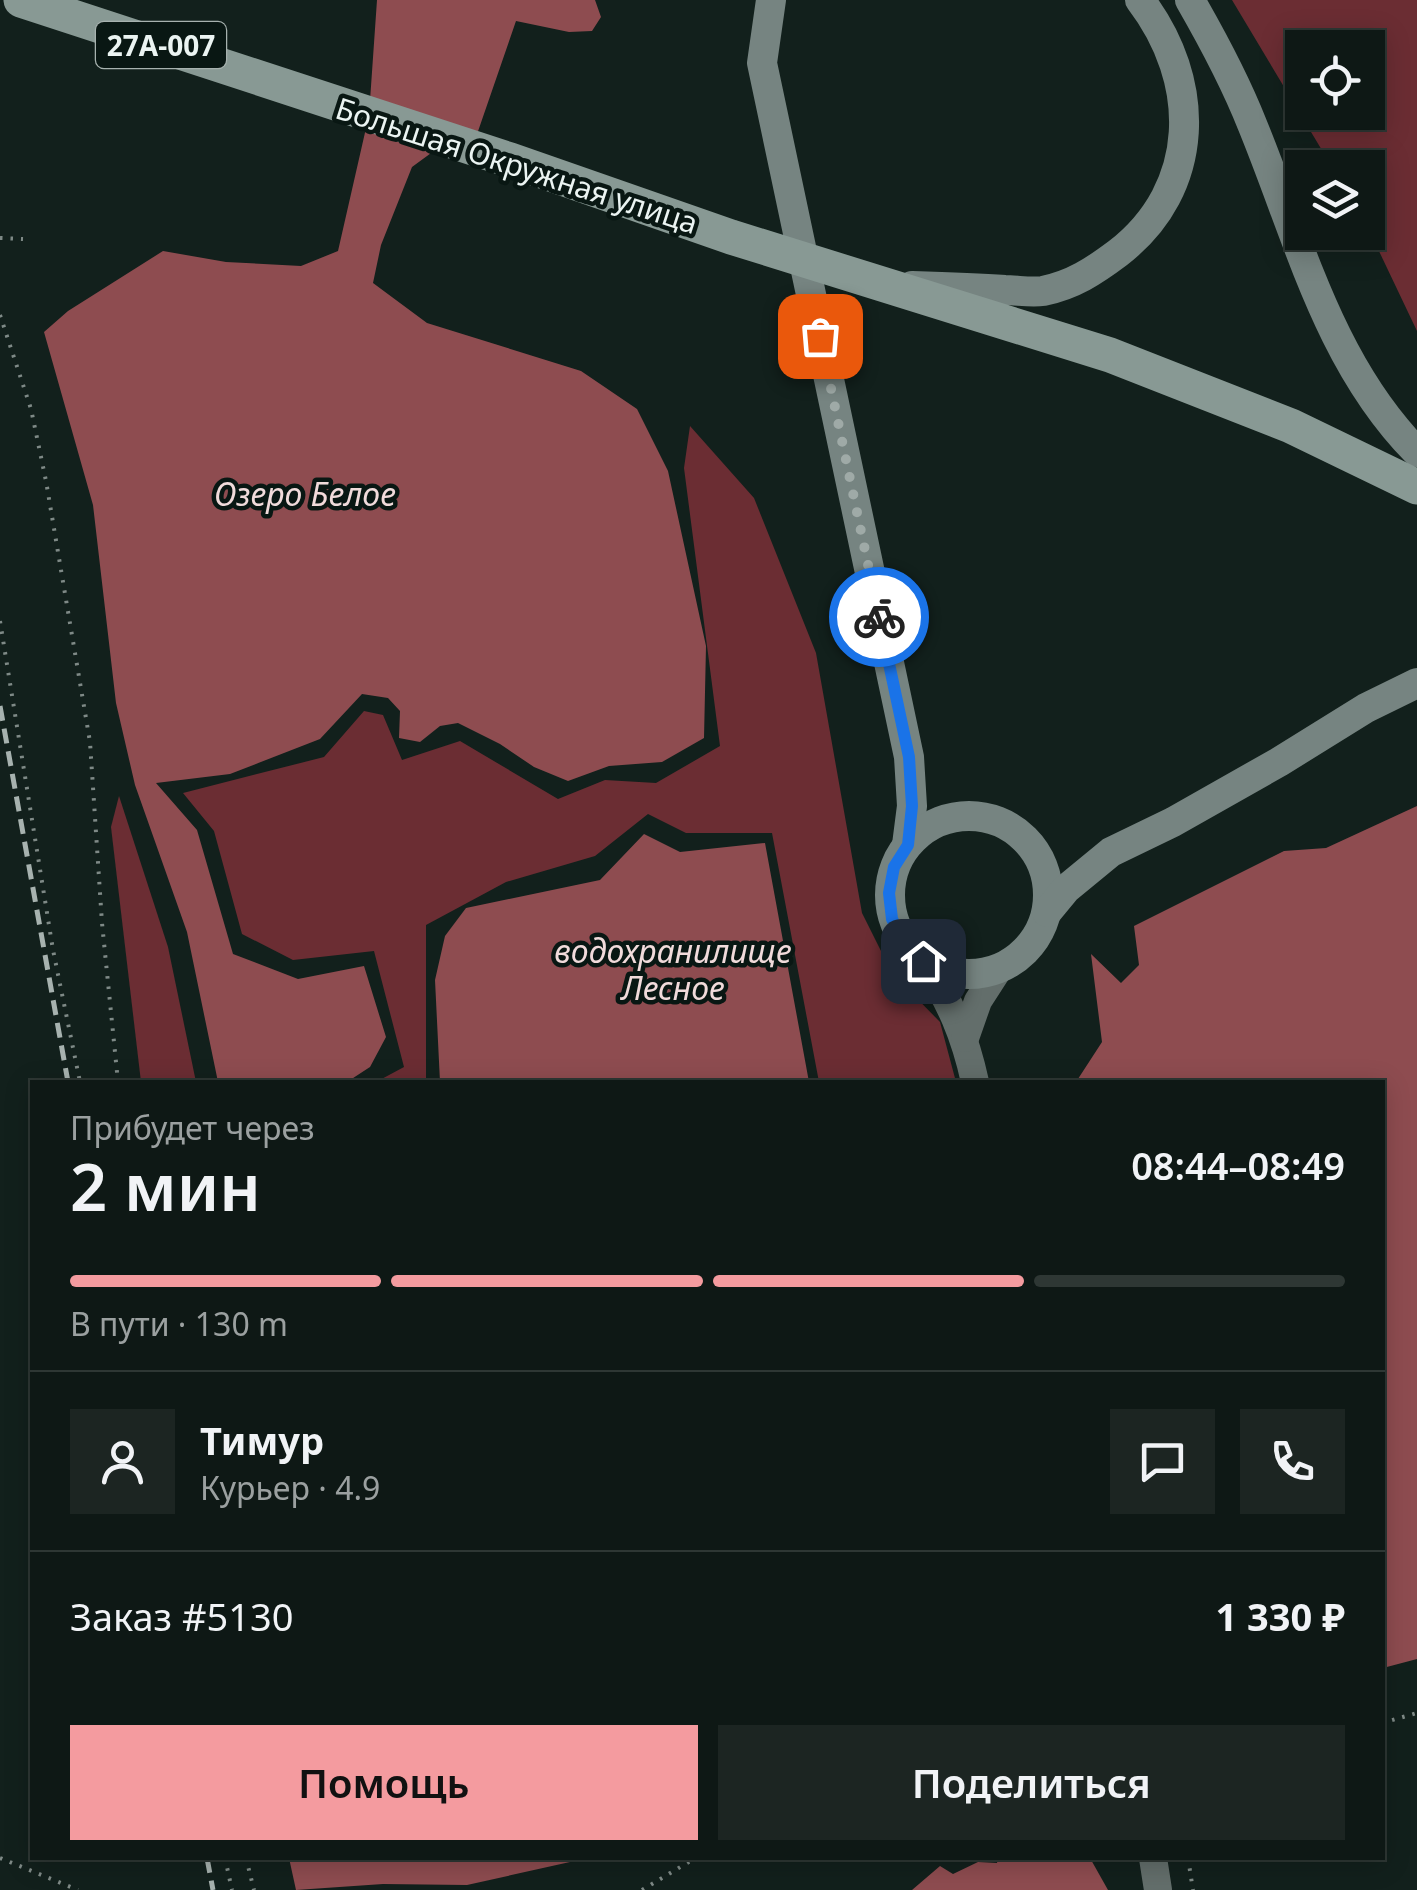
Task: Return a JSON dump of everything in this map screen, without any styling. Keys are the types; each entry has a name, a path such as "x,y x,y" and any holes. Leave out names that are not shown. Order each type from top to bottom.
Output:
{"highway":[{"name":"Большая Окружная улица","path":"20,0 732,237 1110,355 1290,426 1417,487"}],"main road":[{"path":"772,0 762,63 906,742 912,806 908,845"},
{"path":"892,284 1040,292 1087,277 1136,239 1162,206 1178,166 1185,124 1182,85 1171,50 1140,0"},
{"path":"1190,0 1252,122 1322,310 1376,403 1417,452"},
{"path":"1047,912 1066,889 1111,852 1173,822 1366,708 1417,683"},
{"path":"978,815 1003,823 1026,840 1040,860 1048,885 1047,912 1038,936 1021,956 998,970 972,976 946,972 923,961 904,942 892,919 889,893 894,867 908,845 927,828 951,818 978,815"}],"street":[{"path":"923,961 948,997 966,1038 975,1080"},
{"path":"966,1038 978,1001 998,970"},
{"path":"1152,1860 1158,1890"}],"path":[{"path":"0,238 23,238"},
{"path":"0,314 30,409 46,481 90,742 118,1080"},
{"path":"0,622 44,896 80,1080"},
{"path":"1385,1722 1417,1713"},
{"path":"0,1858 78,1890"},
{"path":"226,1860 232,1890"},
{"path":"246,1860 254,1890"},
{"path":"642,1890 692,1860"},
{"path":"1188,1860 1193,1890"}],"shaded area":[{"path":"1232,0 1417,0 1417,331 1378,250 1385,250 1385,150 1322,150 1310,130 1385,130 1385,30 1285,30 1285,89"},
{"path":"690,426 754,498 816,653 862,913 892,973 940,1022 955,1080 819,1080 772,833 686,833 648,814 595,856 506,882 426,925 426,1080 380,1080 404,1067 374,951 293,960 242,934 214,831 183,793 324,757 364,711 383,715 402,760 460,741 558,799 605,780 656,783 720,746 684,468"},
{"path":"119,796 168,947 196,1080 141,1080 111,827"}],"water":[{"name":"Озеро Белое","path":"377,0 595,0 601,17 592,31 569,32 516,21 475,140 453,137 412,167 381,245 373,283 427,323 581,371 637,409 668,471 706,646 704,738 662,762 609,766 568,781 534,767 458,723 440,726 420,742 399,738 400,711 388,698 362,694 320,739 230,774 156,783 197,830 233,954 298,979 364,966 386,1037 370,1067 350,1080 218,1080 187,932 135,785 116,703 93,505 44,332 68,311 163,251 226,262 301,266 338,251 369,115"},
{"path":"1417,806 1417,1659 1385,1667 1385,1080 1077,1080 1102,1042 1091,954 1121,983 1139,965 1134,926 1284,851 1326,848"},
{"name":"водохранилище Лесное","path":"644,834 680,852 765,843 809,1080 440,1080 435,980 445,936 466,908 600,880"},
{"path":"289,1860 579,1860 467,1885 383,1884 296,1890"},
{"path":"1091,1860 1108,1890 912,1890 940,1866 953,1874 978,1862"}],"railway":[{"path":"0,706 68,1080"},
{"path":"207,1860 213,1890"}],"way so far":[{"path":"820,336 879,617"}],"route":[{"path":"879,617 909,757 912,806 908,845 894,867 889,893 892,919 904,942 923,961"}]}
